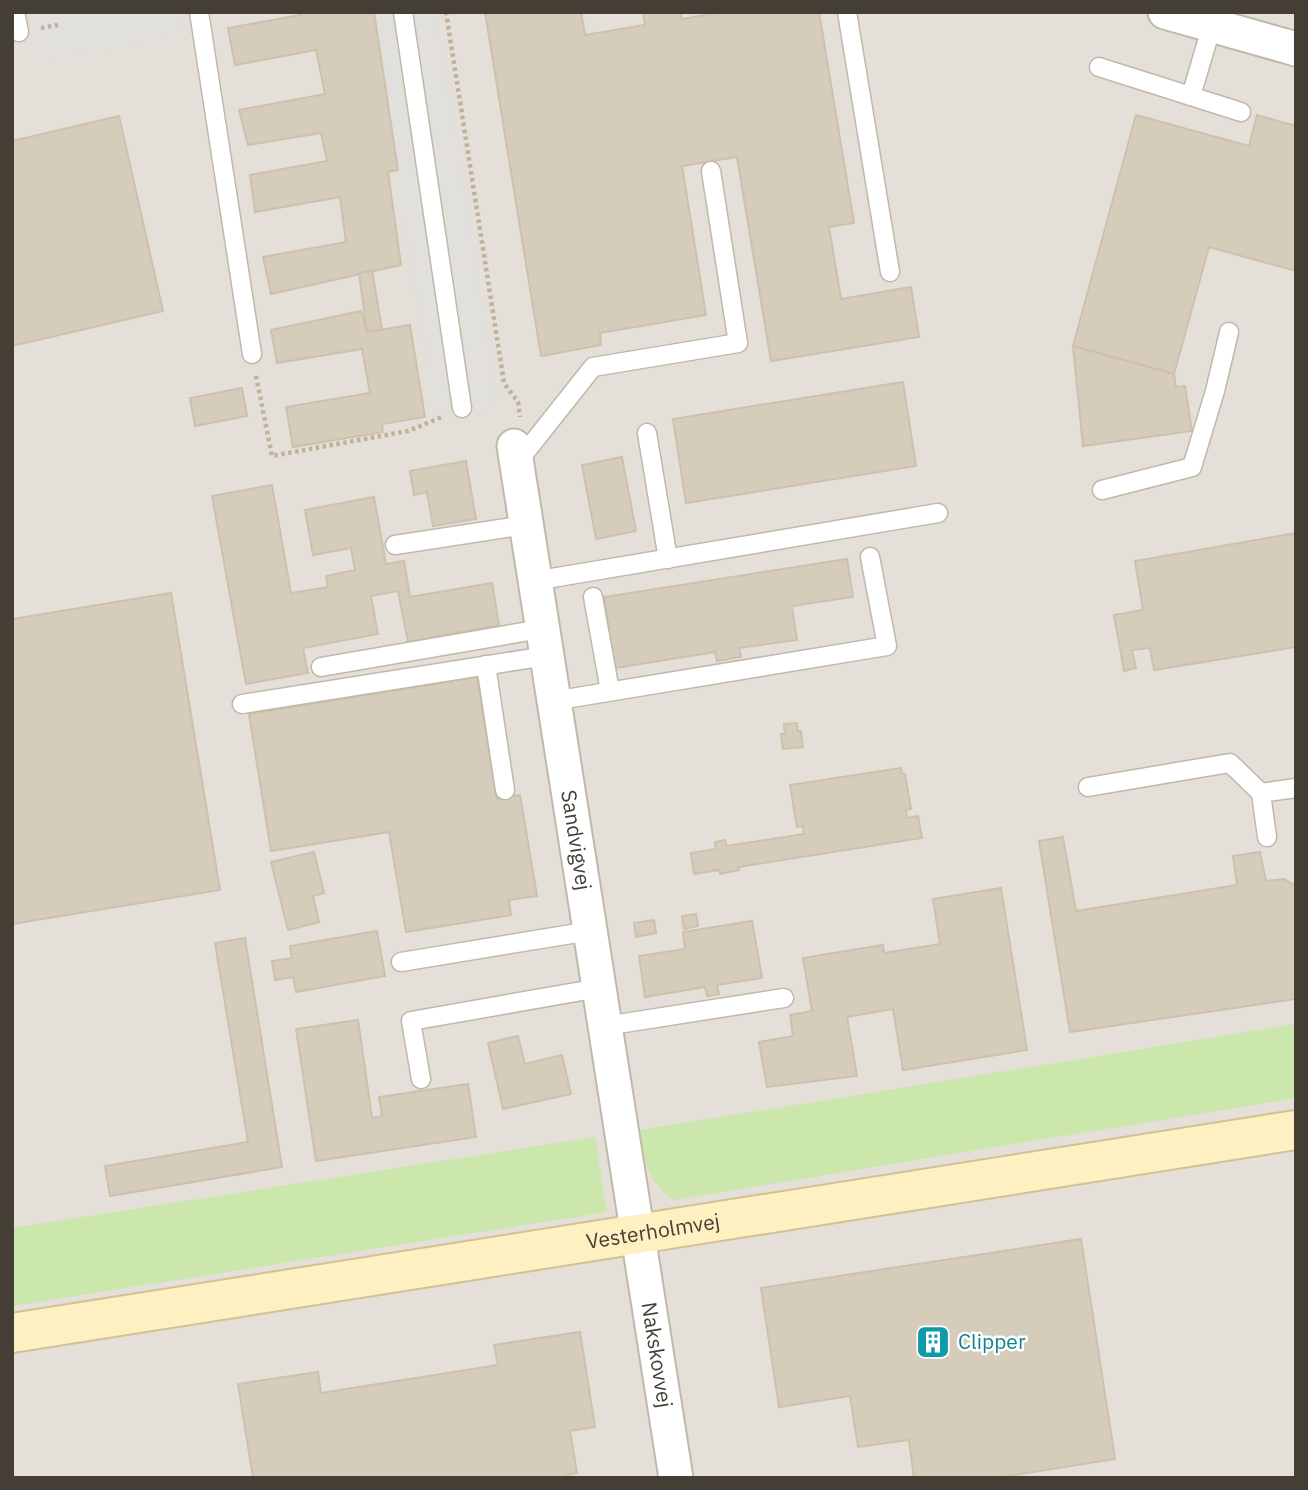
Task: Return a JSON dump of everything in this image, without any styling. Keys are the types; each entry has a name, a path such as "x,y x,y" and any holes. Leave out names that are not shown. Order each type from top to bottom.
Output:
{"street":[{"path":"1165,12 1219,22 1296,49"},
{"name":"Sandvigvej","path":"515,455 638,1234"},
{"name":"Vesterholmvej","path":"12,1333 1296,1130"},
{"name":"Nakskovvej","path":"638,1234 676,1478"}],"lane":[{"path":"15,12 19,32"},
{"path":"198,12 252,355"},
{"path":"403,12 462,408"},
{"path":"847,12 890,272"},
{"path":"1191,96 1219,22"},
{"path":"1099,67 1241,112"},
{"path":"515,455 593,367 738,343 711,171"},
{"path":"1102,490 1192,467 1229,332"},
{"path":"647,433 668,559"},
{"path":"534,581 938,513"},
{"path":"395,545 525,526"},
{"path":"553,701 887,646 870,557"},
{"path":"593,597 610,691"},
{"path":"242,704 486,666 544,643"},
{"path":"321,667 544,643"},
{"path":"486,666 505,790"},
{"path":"1088,787 1230,764 1261,793 1267,837"},
{"path":"1261,793 1296,788"},
{"path":"401,962 590,931"},
{"path":"421,1079 411,1021 599,988"},
{"path":"605,1026 784,998"}],"path":[{"path":"446,12 503,383 517,402 523,434 515,455"},
{"path":"252,355 272,456 408,431 462,408"}],"shaded area":[{"path":"12,12 1296,12 1296,1478 12,1478"},
{"path":"37,12 181,12 185,35 45,60"},
{"path":"369,12 436,12 498,406 436,416"}],"green space":[{"path":"1296,1024 1296,1098 672,1200 652,1177 643,1151 640,1130"},
{"path":"595,1137 607,1212 12,1306 12,1228"}],"building":[{"path":"300,12 374,12 398,170 388,172 401,265 271,294 263,257 346,242 340,197 255,212 250,175 327,161 321,133 248,145 239,110 325,94 316,50 235,65 228,28 301,15"},
{"path":"485,12 581,12 585,35 645,25 643,12 681,12 682,19 722,12 819,12 854,223 829,227 841,299 911,287 919,337 771,361 737,157 682,166 706,315 600,333 601,345 541,356"},
{"path":"1136,115 1249,146 1257,115 1296,126 1296,271 1209,247 1174,374 1073,346"},
{"path":"119,116 163,311 12,346 12,141"},
{"path":"372,270 382,330 367,332 359,273"},
{"path":"361,311 367,332 410,325 425,417 382,424 383,432 293,447 286,407 370,393 362,349 277,363 271,330"},
{"path":"1073,346 1174,374 1176,387 1185,386 1192,431 1083,446"},
{"path":"903,382 916,466 686,503 673,419"},
{"path":"242,388 247,416 195,426 190,398"},
{"path":"622,457 636,531 596,539 582,465"},
{"path":"466,461 476,519 433,526 427,492 414,495 410,471"},
{"path":"272,485 291,593 328,587 326,576 355,570 351,548 313,555 305,510 374,497 386,564 404,561 410,597 492,583 499,625 408,642 398,591 371,596 378,634 303,648 308,673 246,684 212,496"},
{"path":"1296,533 1296,647 1154,670 1150,648 1132,650 1136,668 1124,671 1114,615 1143,610 1135,561"},
{"path":"847,559 853,597 792,606 797,640 739,648 741,657 717,661 715,652 615,668 604,597"},
{"path":"171,593 220,890 12,924 12,619"},
{"path":"477,677 497,799 520,795 537,896 509,900 511,915 406,932 389,832 271,851 249,714"},
{"path":"797,723 803,747 783,749 781,734 785,734 784,724"},
{"path":"901,768 902,774 905,774 911,809 906,810 907,818 918,816 922,838 738,867 739,870 720,874 719,870 694,874 691,853 716,849 715,842 725,840 727,846 804,834 803,826 797,827 790,785"},
{"path":"1063,837 1076,911 1237,885 1233,856 1260,852 1266,881 1284,879 1296,886 1296,999 1070,1032 1039,841"},
{"path":"314,852 324,893 313,896 319,922 288,930 271,862"},
{"path":"1001,888 1027,1050 903,1070 893,1009 847,1017 857,1076 767,1087 759,1042 793,1036 790,1015 812,1011 803,958 883,945 884,953 940,944 933,899"},
{"path":"696,914 698,926 684,929 682,916"},
{"path":"654,920 656,933 636,937 634,923"},
{"path":"752,921 762,978 717,985 719,994 707,996 705,987 645,997 639,956 685,949 683,932"},
{"path":"377,931 385,976 296,992 293,977 275,980 272,961 292,958 290,946"},
{"path":"245,938 282,1167 110,1196 105,1166 248,1142 215,943"},
{"path":"358,1020 372,1118 382,1116 379,1097 468,1084 476,1137 316,1161 296,1029"},
{"path":"518,1036 525,1064 562,1055 571,1094 503,1109 488,1043"},
{"name":"Clipper","path":"1081,1239 1115,1459 995,1478 914,1478 909,1440 858,1447 850,1396 779,1407 761,1288"},
{"path":"580,1332 595,1427 570,1431 577,1473 567,1475 567,1478 253,1478 238,1384 318,1372 321,1393 498,1365 494,1345"}],"place":[{"name":"Clipper","path":"933,1342"}]}
